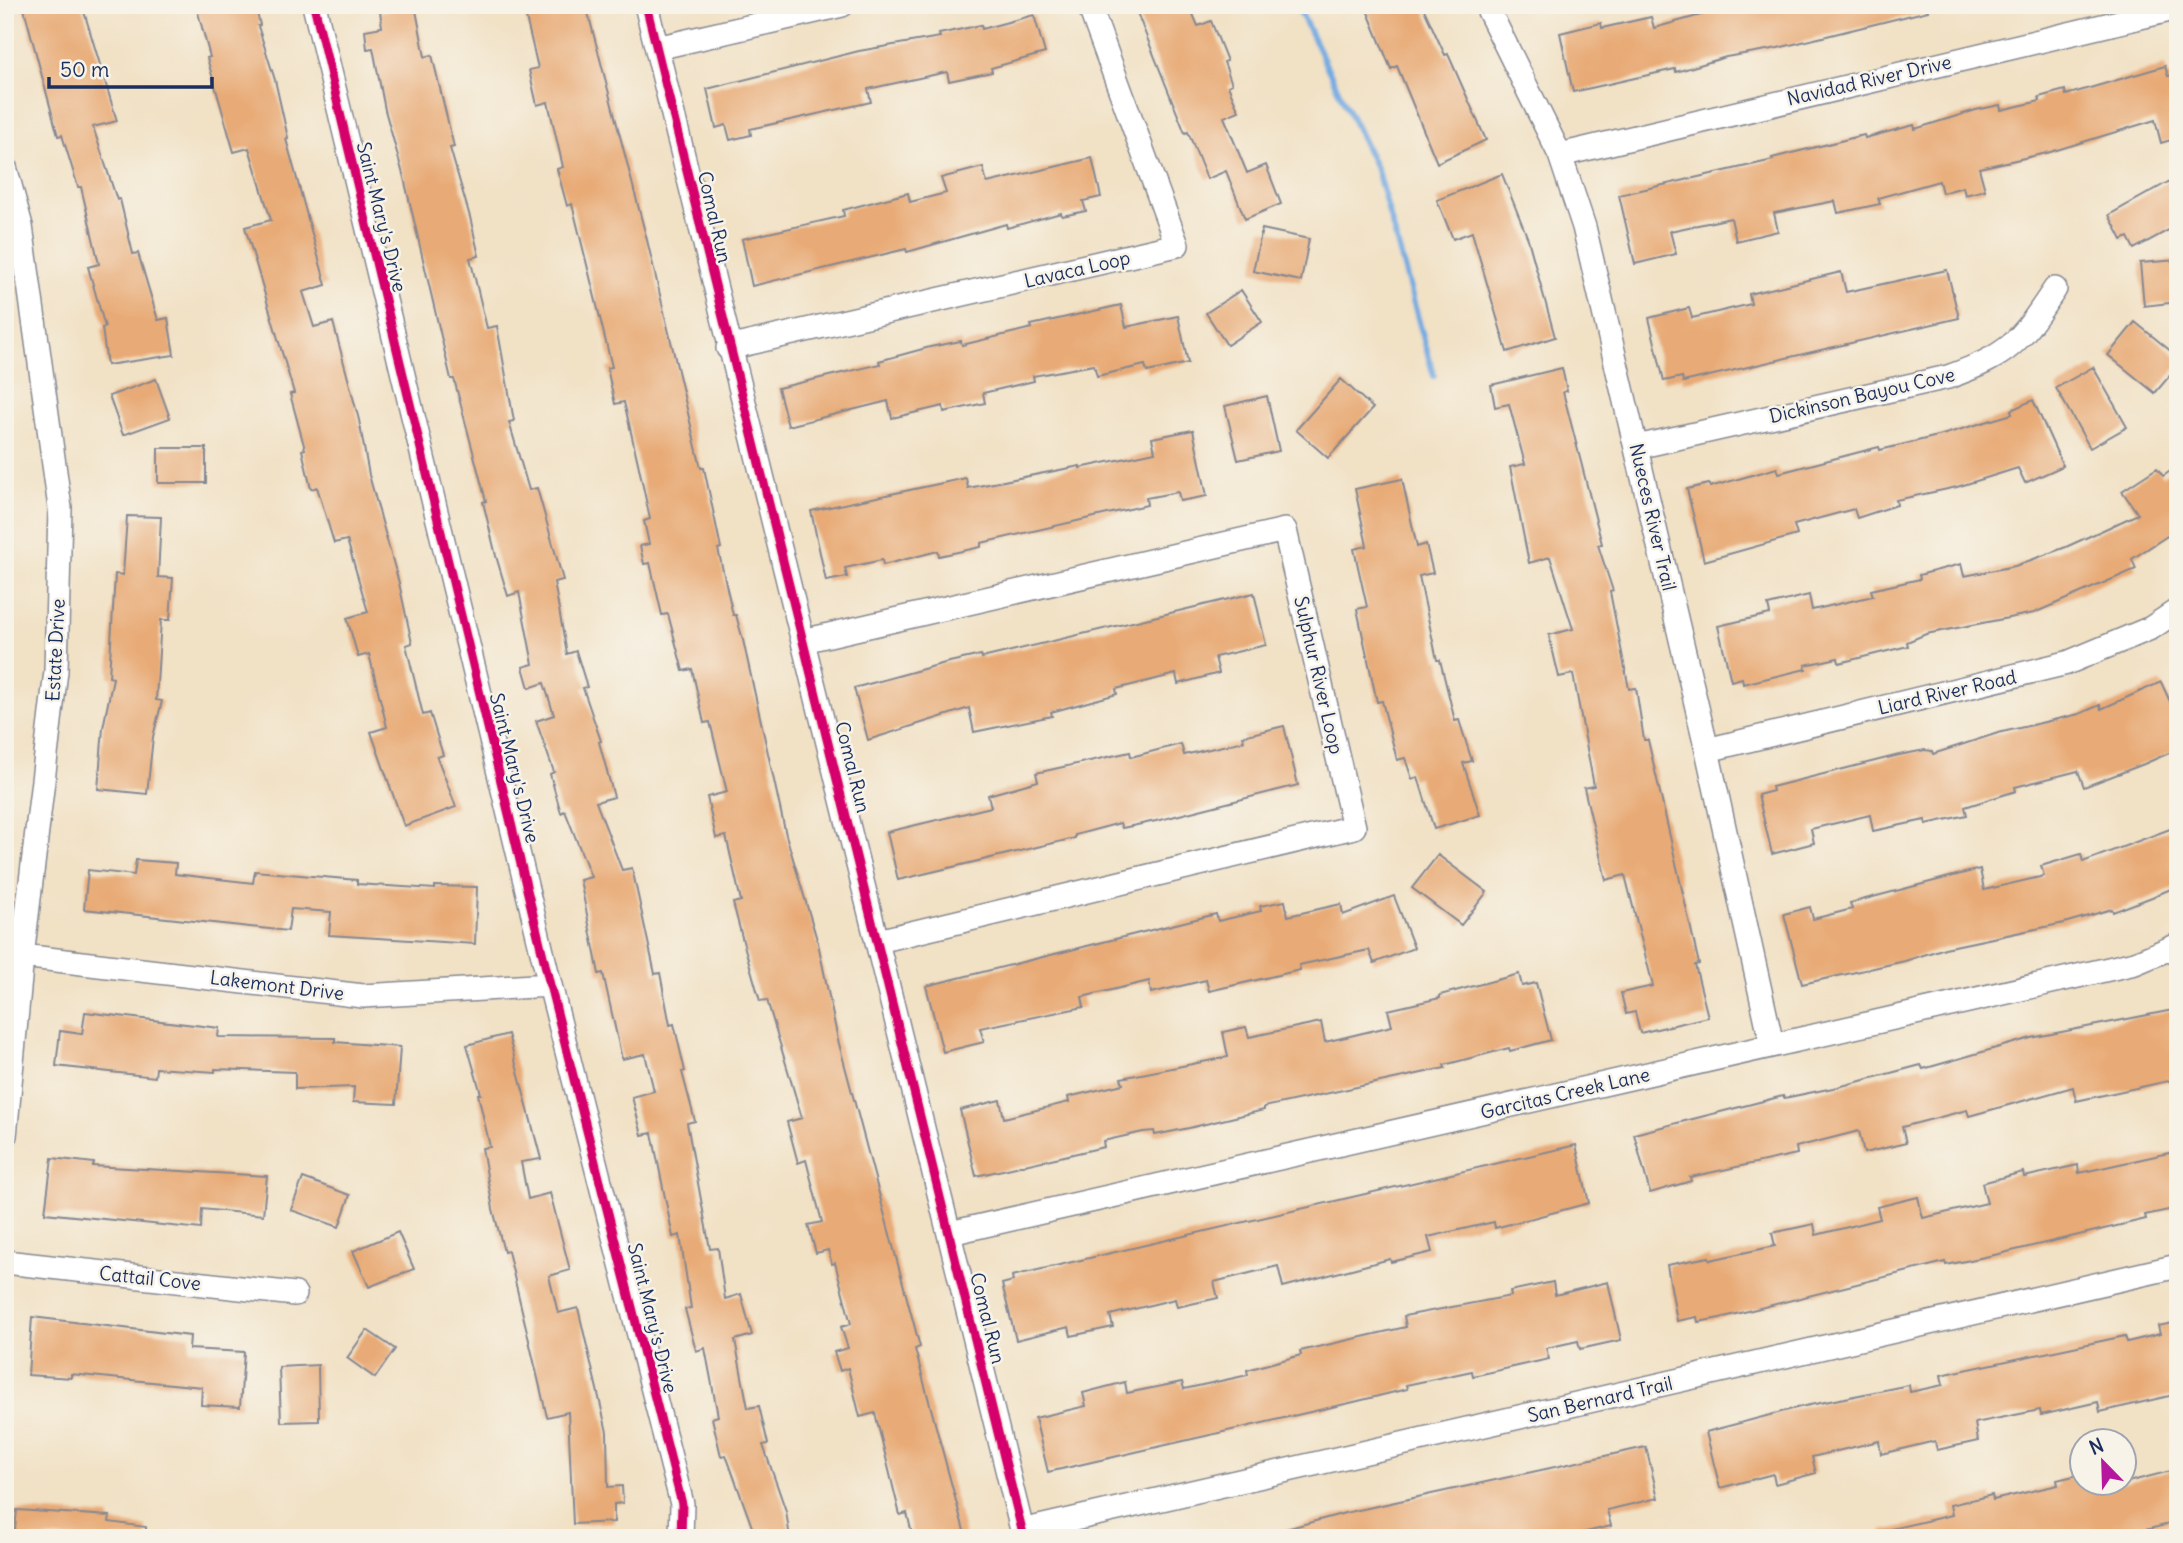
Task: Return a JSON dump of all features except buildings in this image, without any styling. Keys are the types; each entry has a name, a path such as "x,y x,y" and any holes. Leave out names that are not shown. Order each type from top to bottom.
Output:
{"street":[{"name":"Saint Mary's Drive","path":"314,5 550,985 682,1504 681,1538"},
{"name":"Comal Run","path":"646,5 728,348 878,941 1023,1535"},
{"path":"657,48 842,5"},
{"name":"Lavaca Loop","path":"728,348 1177,245 1089,5"},
{"name":"Nueces River Trail","path":"1486,5 1560,155 1592,257 1707,750 1772,1045"},
{"name":"Navidad River Drive","path":"1560,155 2178,8"},
{"name":"Estate Drive","path":"5,167 60,508 56,671 13,956 5,1136"},
{"name":"Dickinson Bayou Cove","path":"1637,447 1948,377 1992,360 2023,336 2055,289"},
{"name":"Sulphur River Loop","path":"803,642 1285,530 1354,827 878,941"},
{"name":"Liard River Road","path":"1707,750 2067,663 2151,628 2178,611"},
{"name":"Garcitas Creek Lane","path":"950,1233 2135,963 2178,945"},
{"name":"Lakemont Drive","path":"13,956 363,996 550,985"},
{"name":"Cattail Cove","path":"5,1262 295,1294"},
{"name":"San Bernard Trail","path":"1023,1535 2178,1266"}],"waterway":[{"path":"1297,5 1377,170 1434,376"}],"cycle path":[{"path":"314,5 550,985 682,1504 681,1538"},
{"path":"646,5 1024,1538"}]}
